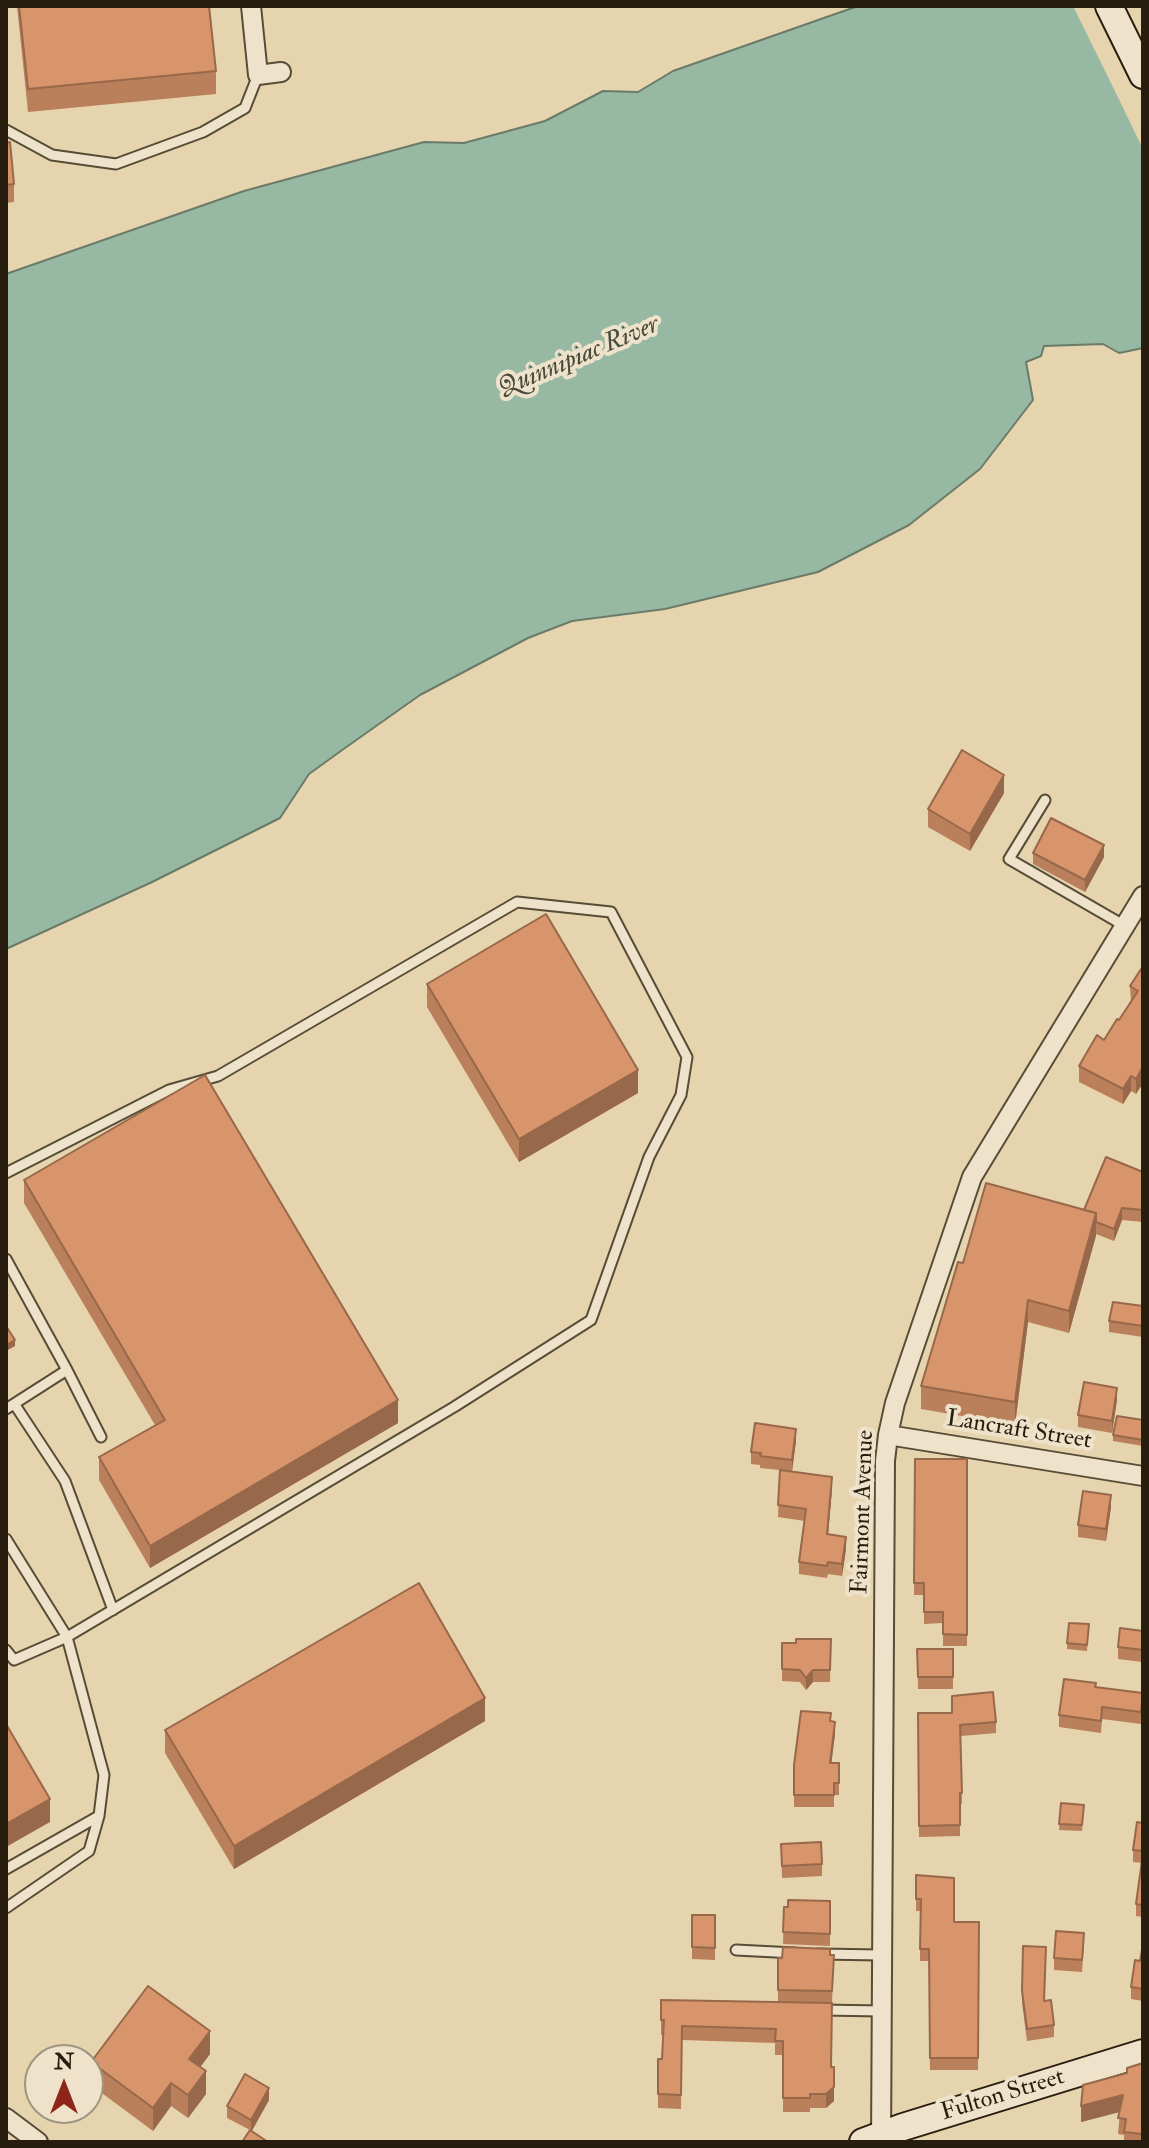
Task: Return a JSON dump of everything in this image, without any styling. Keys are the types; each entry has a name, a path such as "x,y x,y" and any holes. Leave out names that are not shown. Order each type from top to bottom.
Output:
{"street":[{"path":"251,6 258,75 281,72"},
{"path":"1109,6 1143,75"},
{"name":"Fairmont Avenue","path":"875,2139 882,2011 884,1477 888,1435 895,1403 972,1177 1143,896"},
{"name":"Lancraft Street","path":"888,1435 1143,1476"},
{"name":"Fulton Street","path":"875,2139 1143,2053"},
{"path":"6,2118 38,2142"}],"lane":[{"path":"6,130 52,155 116,164 203,132 245,108 258,75"},
{"path":"1045,800 1009,859 1125,926"},
{"path":"6,1173 169,1090 218,1076 517,902 611,912 687,1057 681,1095 649,1157 591,1320 454,1407 67,1637 14,1660 6,1650"},
{"path":"6,1259 101,1437"},
{"path":"67,1370 10,1407 65,1481 113,1610"},
{"path":"6,1539 67,1637 104,1775 99,1816 89,1851 6,1908"},
{"path":"6,1869 99,1816"},
{"path":"736,1950 882,1955"},
{"path":"803,2009 882,2011"}],"water":[{"name":"Quinnipiac River","path":"858,6 1143,6 1143,348 1119,353 1103,344 1044,346 1041,356 1026,362 1033,400 980,469 909,525 818,572 665,609 572,621 528,638 420,695 309,774 280,818 150,883 6,949 6,274 244,191 424,142 464,143 545,121 603,91 638,92 673,71"}],"pier":[{"path":"1073,6 1143,6 1143,149 1110,81"}],"building":[{"path":"19,6 209,6 216,71 28,89"},
{"path":"10,142 14,184 6,185 6,143"},
{"path":"962,750 1004,775 970,834 928,809"},
{"path":"1051,818 1104,845 1085,880 1033,853"},
{"path":"546,914 638,1070 519,1139 427,984"},
{"path":"1143,966 1143,1067 1136,1079 1131,1076 1123,1089 1079,1066 1097,1035 1104,1040 1138,991 1130,986"},
{"path":"205,1075 398,1400 150,1546 99,1457 165,1420 24,1180"},
{"path":"1106,1157 1143,1172 1143,1210 1122,1208 1114,1229 1096,1222 1096,1213 1084,1210"},
{"path":"986,1183 1096,1213 1069,1311 1028,1300 1015,1402 921,1386 958,1262 963,1263"},
{"path":"1113,1302 1143,1306 1143,1326 1109,1321"},
{"path":"6,1326 15,1340 6,1345"},
{"path":"1084,1382 1117,1388 1112,1421 1078,1415"},
{"path":"1117,1416 1143,1420 1143,1440 1113,1435"},
{"path":"755,1423 796,1429 792,1460 751,1452"},
{"path":"915,1459 967,1459 967,1635 943,1634 943,1612 924,1612 924,1583 914,1583"},
{"path":"780,1470 832,1477 827,1534 846,1537 842,1564 828,1562 827,1566 799,1562 806,1509 778,1505"},
{"path":"1083,1491 1111,1495 1106,1529 1078,1525"},
{"path":"419,1583 485,1698 234,1846 165,1730"},
{"path":"1069,1623 1089,1624 1087,1645 1067,1643"},
{"path":"1120,1628 1143,1631 1143,1650 1118,1647"},
{"path":"796,1639 831,1639 830,1670 813,1670 806,1678 800,1670 782,1669 782,1643 796,1643"},
{"path":"917,1649 953,1649 953,1677 918,1677"},
{"path":"1064,1679 1096,1683 1095,1687 1143,1693 1141,1712 1102,1707 1101,1721 1059,1715"},
{"path":"993,1692 996,1722 960,1725 960,1825 919,1826 918,1713 952,1713 952,1696"},
{"path":"801,1711 831,1713 830,1721 835,1722 830,1763 839,1763 839,1783 834,1783 834,1795 794,1795 794,1765"},
{"path":"6,1724 50,1799 6,1824"},
{"path":"1061,1803 1084,1805 1082,1825 1059,1824"},
{"path":"1137,1822 1143,1823 1143,1851 1133,1850"},
{"path":"821,1842 822,1864 782,1866 781,1844"},
{"path":"1143,1853 1143,1905 1136,1904"},
{"path":"916,1875 954,1878 954,1922 979,1922 978,2058 930,2058 929,1949 920,1949 921,1899 916,1899"},
{"path":"788,1900 830,1901 830,1934 783,1932 784,1907 788,1907"},
{"path":"692,1915 715,1915 715,1948 692,1947"},
{"path":"1056,1931 1084,1933 1082,1960 1054,1958"},
{"path":"1143,1944 1143,1989 1131,1987 1135,1960 1140,1961"},
{"path":"1023,1946 1046,1947 1044,2001 1051,2000 1054,2025 1027,2029 1022,1991"},
{"path":"783,1947 830,1949 830,1955 834,1955 832,1991 778,1990 778,1958 782,1958"},
{"path":"148,1986 210,2031 189,2059 206,2071 188,2095 171,2083 153,2108 104,2072 104,2045"},
{"path":"661,2000 832,2003 831,2067 834,2067 834,2087 826,2094 810,2094 810,2098 783,2098 783,2041 775,2041 776,2029 682,2026 681,2095 658,2094 658,2059 662,2059 664,2020 661,2020"},
{"path":"1143,2063 1143,2134 1124,2132 1126,2119 1118,2118 1123,2095 1081,2106 1083,2085 1127,2073 1127,2068"},
{"path":"245,2074 269,2088 251,2120 227,2106"},
{"path":"250,2130 268,2142 242,2142"}]}
